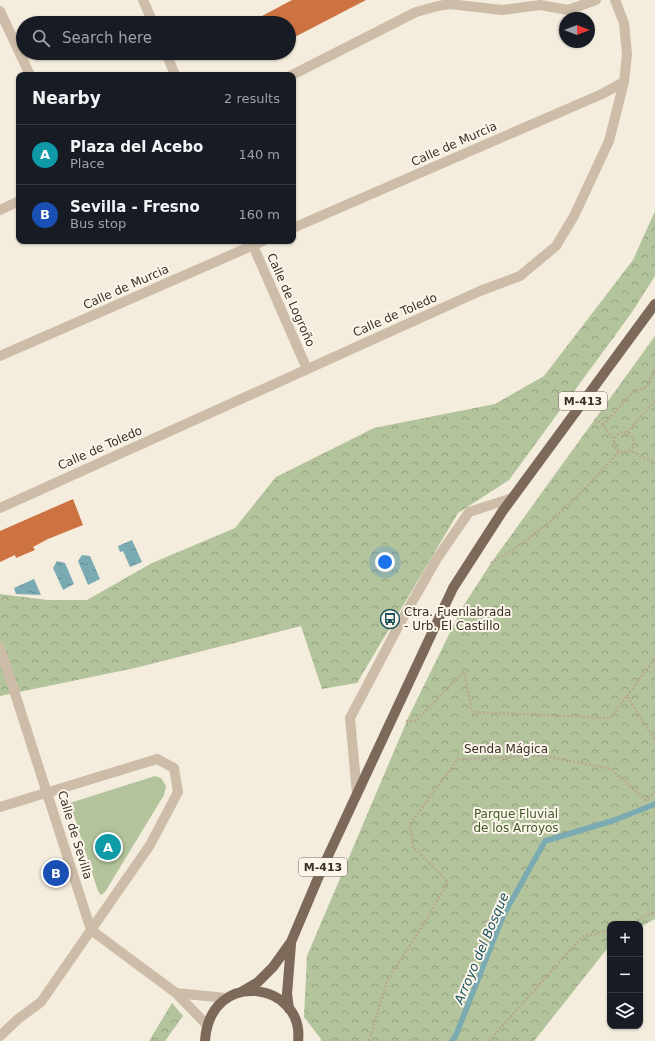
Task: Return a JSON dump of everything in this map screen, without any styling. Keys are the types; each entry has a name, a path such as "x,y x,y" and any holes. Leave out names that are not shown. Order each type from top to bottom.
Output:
{"main road":[{"name":"M-413","path":"205,1041 207,1025 214,1010 226,998 241,992 258,982 273,967 291,942 321,872 453,588 512,498 655,304"},
{"name":"M-413","path":"289,1009 287,994 291,942"},
{"name":"M-413","path":"241,992 255,991 268,993 280,1000 289,1009 294,1018 300,1040"}],"street":[{"path":"143,0 150,16"},
{"path":"296,73 375,32 423,10 450,4 502,10 539,2 568,10 596,0"},
{"name":"Calle de Toledo","path":"0,508 480,291 520,276 556,246 574,216 609,141 624,82 627,54 624,23 615,0"},
{"path":"0,11 16,45"},
{"path":"23,60 29,72"},
{"path":"169,60 174,72"},
{"name":"Calle de Murcia","path":"296,227 602,94 624,82"},
{"path":"0,210 16,203"},
{"name":"Calle de Murcia","path":"0,356 250,244"},
{"name":"Calle de Logroño","path":"252,244 307,369"},
{"path":"357,794 350,718 399,625 436,560 469,512 512,498"},
{"name":"Calle de Sevilla","path":"0,647 91,930"},
{"path":"0,807 157,758 174,768 178,792 150,845 40,1002 18,1019 4,1035 0,1036"},
{"path":"91,930 176,993 207,1025"},
{"path":"176,993 226,998"}],"path":[{"path":"603,425 633,392 647,387 655,369"},
{"path":"627,432 655,401"},
{"path":"595,418 603,425 614,439 614,446 619,451"},
{"path":"614,439 620,432 627,432 631,435 634,441 629,450"},
{"path":"491,563 521,546 564,510 601,473 619,451 629,450 655,463"},
{"path":"392,721 416,721 464,671 472,712 610,718 655,658"},
{"path":"627,696 655,740"},
{"name":"Senda Mágica","path":"369,1041 387,981 425,922 448,882 413,847 410,824 458,758 545,756 611,769 646,800 655,792"},
{"path":"635,921 655,910"},
{"path":"489,1041 582,937 607,931"}],"green space":[{"path":"655,211 655,276 630,315 509,480 458,513 357,683 322,689 301,626 135,668 0,696 0,594 47,600 87,600 152,563 235,528 276,477 374,428 495,404 544,376 633,260"},
{"name":"Parque Fluvial de los Arroyos","path":"655,336 655,919 643,925 643,921 607,921 607,949 534,1041 321,1041 304,1017 307,956 409,716 462,608 491,563"},
{"path":"155,776 161,778 166,786 164,795 105,892 101,895 98,891 70,803"},
{"path":"172,1003 183,1016 165,1041 149,1041"}],"water":[{"path":"132,540 142,562 130,567 123,551 120,552 118,546"},
{"path":"82,555 90,556 100,579 88,585 78,561"},
{"path":"57,561 65,563 74,584 63,590 53,568"},
{"path":"34,579 41,595 16,594 14,588"}],"building":[{"path":"292,0 366,0 296,36 296,16 262,16"},
{"path":"73,499 83,525 48,539 33,547 35,550 16,558 15,555 0,562 0,531"}],"waterway":[{"name":"Arroyo del Bosque","path":"452,1041 456,1035 503,916 545,841 615,820 655,804"}],"place":[{"name":"Ctra. Fuenlabrada - Urb. El Castillo","path":"390,619"},
{"name":"Plaza del Acebo","path":"108,847"},
{"name":"Sevilla - Fresno","path":"56,873"}]}
